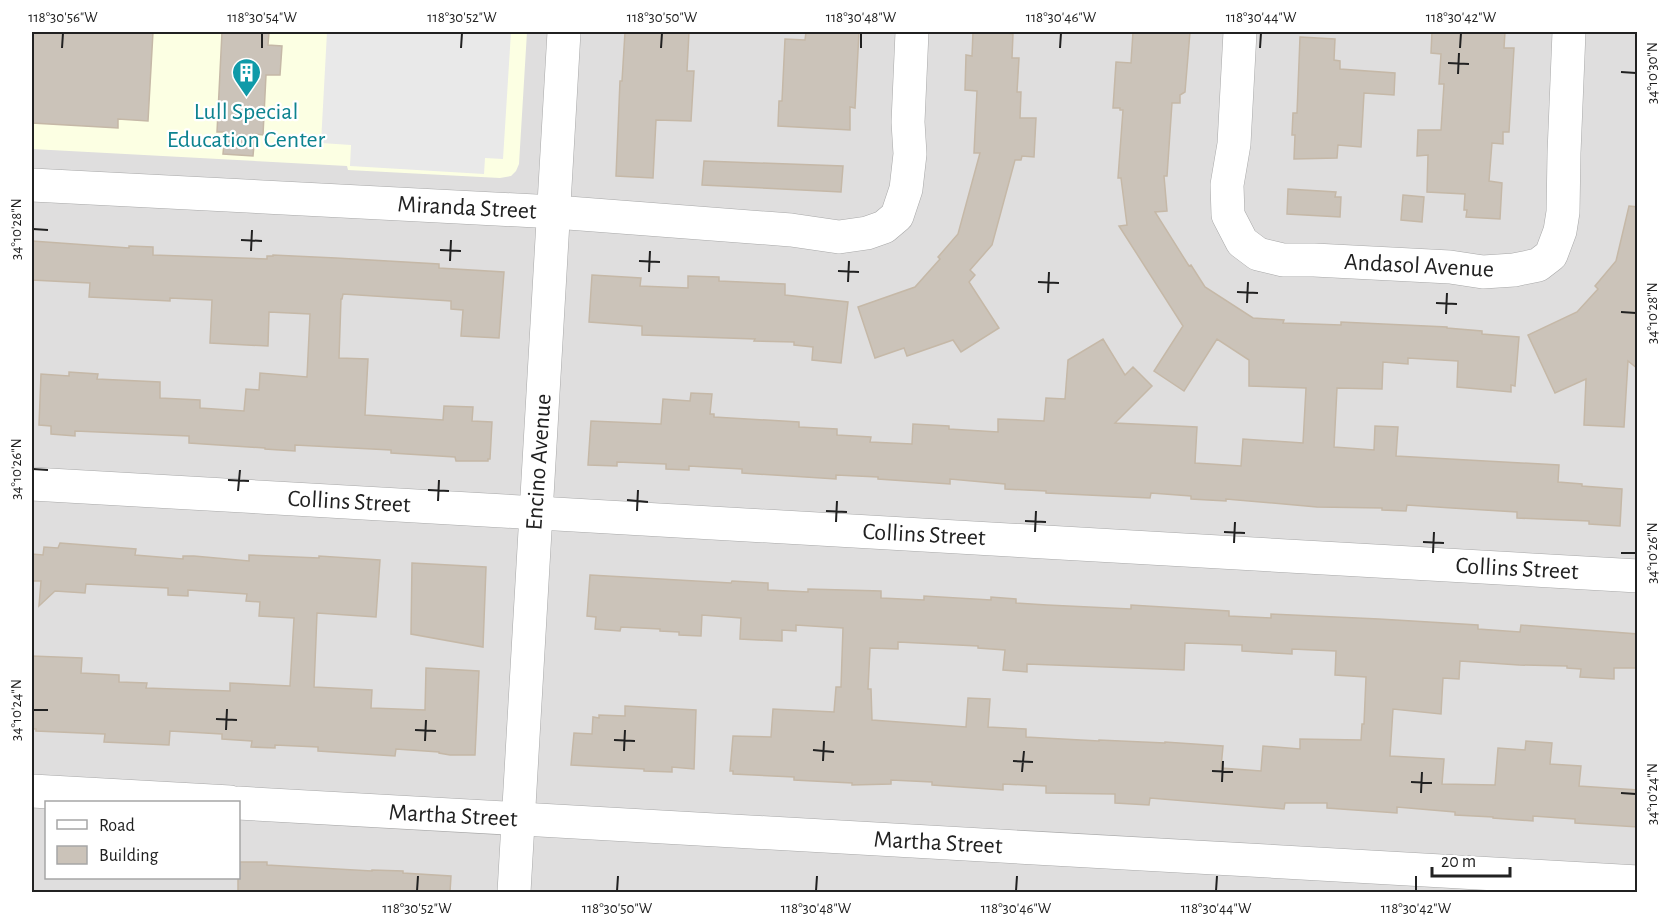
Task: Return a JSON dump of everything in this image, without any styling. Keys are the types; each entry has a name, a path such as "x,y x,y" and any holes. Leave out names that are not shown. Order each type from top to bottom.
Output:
{"street":[{"name":"Encino Avenue","path":"514,892 564,32"},
{"name":"Miranda Street","path":"32,185 555,212 839,237 867,233 884,227 897,216 906,189 910,154 908,122 912,32"},
{"name":"Andasol Avenue","path":"1240,32 1234,144 1227,185 1228,215 1242,242 1258,254 1283,260 1450,267 1483,272 1514,270 1538,265 1551,255 1560,231 1563,212 1569,32"},
{"name":"Collins Street","path":"32,484 1638,576"},
{"path":"32,791 212,801"},
{"name":"Martha Street","path":"240,803 1626,885"}],"shaded area":[{"path":"32,32 1637,32 1637,892 32,892"},
{"path":"32,32 527,32 519,164 511,176 500,178 348,170 347,166 32,149"},
{"path":"327,32 511,32 503,159 485,158 484,174 350,166 351,145 321,143"}],"building":[{"path":"32,32 153,32 148,121 118,119 118,128 32,123"},
{"name":"Lull Special Education Center","path":"222,32 269,32 268,45 282,46 280,75 266,75 263,135 255,134 253,156 223,154 225,132 217,132"},
{"path":"625,32 689,32 687,71 694,71 691,121 656,120 653,178 616,176 620,81 622,81"},
{"path":"806,32 859,32 855,108 850,107 850,130 778,126 779,101 782,101 785,39 805,40"},
{"path":"973,32 1013,34 1012,58 1019,58 1017,92 1021,92 1020,118 1036,118 1034,157 1022,156 1021,160 1015,160 992,245 970,270 975,275 969,282 999,328 961,352 953,340 907,356 904,348 875,358 858,307 915,287 958,234 980,153 974,153 977,91 965,90 966,55 972,56"},
{"path":"1133,32 1190,32 1185,92 1180,95 1180,103 1172,103 1167,176 1164,176 1167,211 1155,212 1205,287 1253,318 1284,320 1283,323 1341,325 1341,322 1447,327 1482,331 1482,334 1519,337 1515,386 1511,385 1511,392 1457,387 1458,361 1408,358 1408,364 1383,362 1382,389 1337,388 1334,447 1374,450 1375,426 1398,427 1396,456 1559,465 1558,482 1622,489 1620,526 1589,524 1589,521 1517,518 1517,512 1407,505 1406,511 1382,510 1382,508 1317,507 1226,499 1226,501 1191,499 1191,496 1151,493 1150,498 1046,493 1046,491 1005,489 1005,484 950,479 950,484 878,479 878,477 836,475 836,479 742,473 742,469 689,466 689,470 666,469 666,464 617,462 617,466 588,465 591,421 661,424 663,399 690,401 691,393 712,394 710,414 714,414 714,417 799,422 799,427 837,429 837,435 871,437 870,442 912,444 913,424 998,432 998,419 1044,421 1046,398 1065,399 1068,360 1103,339 1125,375 1133,367 1152,386 1115,423 1197,427 1195,463 1241,466 1243,439 1303,443 1306,388 1249,386 1249,360 1217,339 1184,391 1154,371 1183,326 1119,226 1127,225 1121,178 1118,178 1123,110 1113,108 1116,62 1131,63"},
{"path":"1432,32 1505,32 1504,48 1514,48 1509,132 1503,132 1503,144 1492,143 1489,181 1502,183 1500,219 1466,217 1465,194 1427,192 1428,155 1417,156 1418,130 1441,130 1444,84 1439,84 1441,54 1431,53"},
{"path":"1300,37 1335,39 1334,60 1340,61 1340,69 1395,73 1394,95 1364,93 1361,147 1338,145 1337,158 1294,159 1293,113 1297,113"},
{"path":"704,161 843,166 841,192 702,185"},
{"path":"1288,189 1336,192 1335,197 1341,197 1340,217 1287,214"},
{"path":"1403,195 1424,197 1422,222 1401,220"},
{"path":"1629,206 1638,207 1638,369 1628,361 1624,427 1584,425 1586,379 1555,393 1528,335 1577,312 1598,289 1595,286 1616,261"},
{"path":"32,241 129,248 129,246 153,247 153,255 267,259 267,256 273,255 336,258 439,264 439,268 504,272 499,338 461,336 463,310 451,309 451,301 343,294 341,299 339,358 368,359 365,415 443,420 444,406 473,407 472,421 492,422 490,459 488,461 456,461 455,457 391,453 391,450 295,445 295,451 265,449 189,443 189,436 75,431 75,436 51,434 51,426 39,425 41,374 69,376 69,372 98,374 97,379 160,382 160,398 200,400 200,408 244,411 246,389 259,390 260,373 307,377 310,314 269,312 268,346 210,343 212,300 170,298 170,301 89,297 90,283 32,280"},
{"path":"592,275 641,278 640,286 688,288 688,276 719,277 719,281 785,284 785,295 848,302 841,363 812,360 813,347 794,345 794,342 642,335 642,326 589,322"},
{"path":"60,543 136,549 135,555 183,559 183,556 194,556 249,561 249,555 380,560 376,617 317,613 314,687 372,690 371,708 425,710 426,668 479,671 475,755 450,755 396,749 395,756 318,751 318,747 275,745 275,748 251,747 252,741 222,739 222,734 170,731 169,745 104,742 105,734 32,729 32,656 82,658 81,673 119,675 119,682 147,683 146,688 230,691 230,683 290,686 294,618 259,616 260,602 246,601 247,594 188,590 188,596 168,595 168,588 86,584 85,593 55,591 39,606 41,581 32,581 32,554 43,555 44,547 58,548"},
{"path":"412,563 486,567 483,647 411,634"},
{"path":"590,575 768,583 768,590 881,591 881,598 924,600 924,596 991,600 991,597 1016,599 1016,603 1047,605 1131,609 1131,605 1229,611 1229,616 1271,618 1271,614 1379,619 1478,625 1478,629 1520,632 1521,625 1638,634 1638,668 1614,668 1614,679 1580,677 1581,669 1567,668 1567,666 1460,661 1459,679 1443,678 1441,714 1393,709 1390,756 1444,759 1442,784 1495,785 1498,748 1525,750 1526,741 1552,743 1550,764 1581,766 1579,786 1638,790 1638,827 1575,823 1575,819 1533,816 1533,821 1455,815 1455,812 1397,807 1397,813 1327,808 1327,803 1285,803 1284,809 1150,798 1149,805 1115,803 1115,794 1046,793 1046,786 1003,784 1003,790 891,780 891,784 852,785 852,783 794,780 794,777 733,774 733,771 730,771 733,736 771,737 773,709 834,712 836,687 841,687 843,628 796,625 796,631 782,630 782,641 740,639 741,618 702,615 701,636 679,635 679,632 660,631 660,629 621,627 620,631 595,629 596,617 587,616","holes":["898,642 978,646 978,648 1005,650 1003,670 1027,672 1027,664 1184,670 1185,643 1242,645 1242,651 1292,654 1292,649 1336,651 1335,675 1366,677 1361,740 1300,739 1300,749 1263,746 1261,771 1221,768 1223,746 1026,737 1026,729 988,727 990,699 968,698 966,727 872,720 871,689 868,689 870,648 898,649"]},
{"path":"625,706 696,710 694,769 672,767 672,772 571,765 574,733 592,734 593,717 599,718 599,715 625,716"},
{"path":"240,862 403,871 403,873 451,876 450,892 238,892"}],"place":[{"name":"Lull Special Education Center","path":"246,98"}]}
